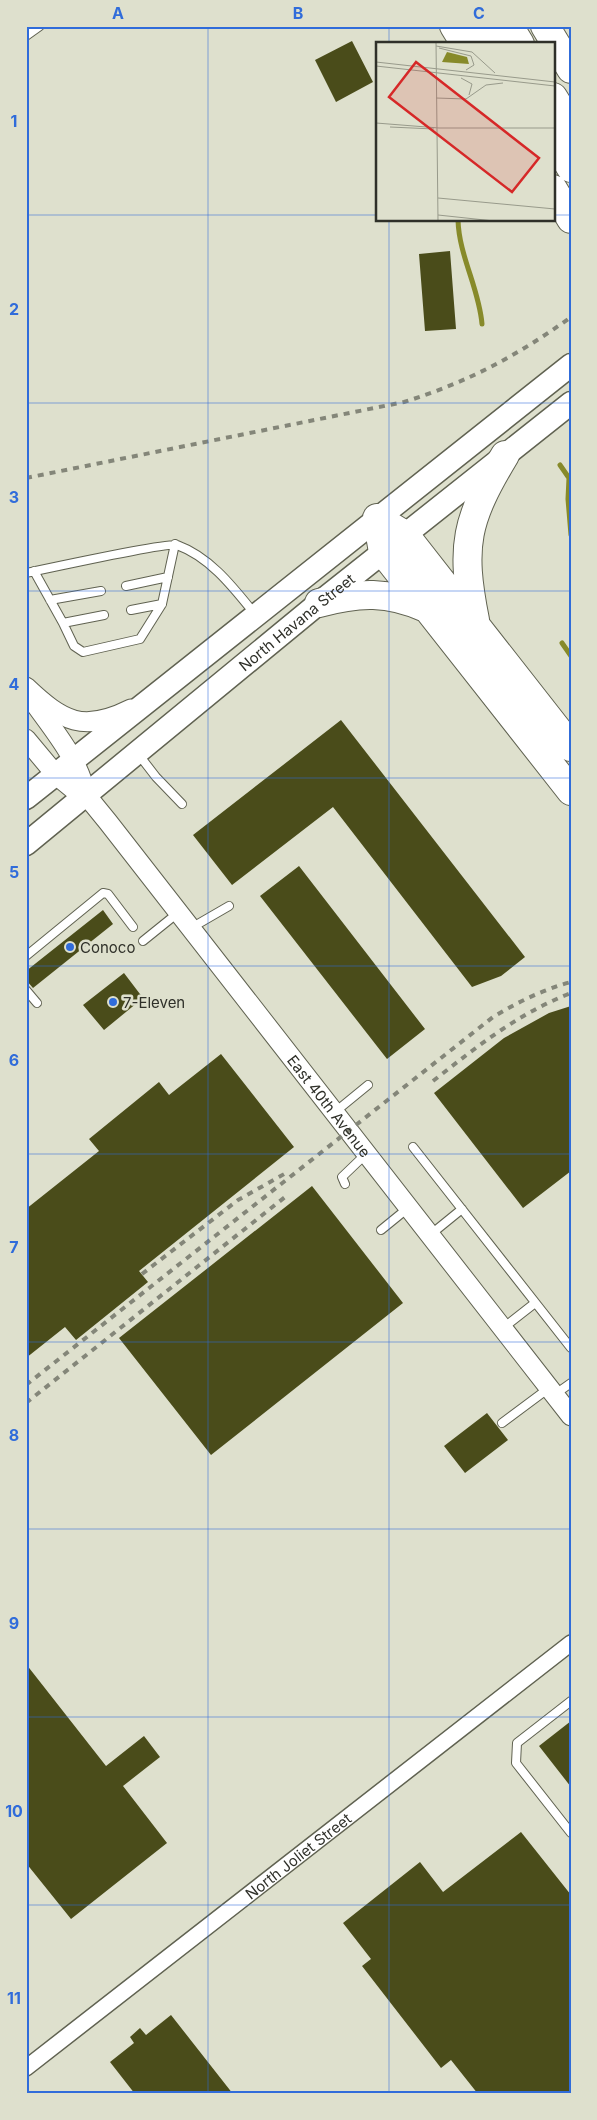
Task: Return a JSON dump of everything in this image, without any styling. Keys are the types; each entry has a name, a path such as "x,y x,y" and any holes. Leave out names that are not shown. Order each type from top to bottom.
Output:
{"highway":[{"path":"454,26 464,42"},
{"path":"484,26 494,42"},
{"path":"509,26 519,42"},
{"path":"545,26 571,68"},
{"path":"554,141 571,168"},
{"path":"554,191 571,219"},
{"path":"476,624 468,578 468,535 477,507 505,455"},
{"path":"377,518 405,535 571,747"},
{"path":"377,518 383,552 571,791"},
{"path":"319,603 345,596 370,594 391,596 426,608"}],"main road":[{"name":"North Havana Street","path":"26,798 571,364"},
{"name":"North Havana Street","path":"26,844 319,603 571,403"}],"street":[{"path":"26,688 51,710 61,716 84,722 108,719 150,700"},
{"name":"East 40th Avenue","path":"26,692 74,761 83,779 86,795"},
{"name":"East 40th Avenue","path":"26,739 56,774 73,789 86,795 571,1416"},
{"name":"North Joliet Street","path":"26,2068 571,1643"}],"lane":[{"path":"26,36 40,26"},
{"path":"175,544 162,604 143,636 135,642 83,652 74,646 50,600 30,572 175,544 203,558 236,591 255,614"},
{"path":"126,586 168,577"},
{"path":"50,600 101,591"},
{"path":"131,610 162,604"},
{"path":"63,623 104,615"},
{"path":"137,753 182,804"},
{"path":"26,956 102,893 108,894 133,927"},
{"path":"191,928 229,906"},
{"path":"143,941 178,912"},
{"path":"26,990 37,1003"},
{"path":"334,1113 368,1085"},
{"path":"413,1147 571,1348"},
{"path":"345,1184 342,1177 366,1154"},
{"path":"381,1230 408,1208"},
{"path":"429,1236 462,1209"},
{"path":"502,1329 535,1303"},
{"path":"502,1424 551,1392 571,1383"},
{"path":"571,1701 516,1743 516,1763 571,1833"}],"building":[{"path":"352,41 373,82 336,102 315,60"},
{"path":"450,251 456,329 425,331 419,254"},
{"path":"341,720 525,957 501,976 472,987 333,807 232,885 193,835"},
{"path":"299,866 425,1029 387,1059 260,896"},
{"name":"Conoco","path":"103,910 113,924 33,988 26,980 26,971"},
{"name":"7-Eleven","path":"124,973 143,998 104,1030 83,1005"},
{"path":"571,1006 571,1171 523,1208 434,1093 504,1038 549,1013"},
{"path":"221,1054 294,1147 139,1271 148,1282 76,1340 65,1327 26,1358 26,1209 99,1151 89,1139 159,1082 169,1095"},
{"path":"312,1186 403,1303 211,1455 119,1338"},
{"path":"487,1413 508,1440 465,1473 444,1446"},
{"path":"26,1664 106,1766 144,1736 160,1757 123,1786 167,1843 71,1919 26,1863"},
{"path":"571,1721 571,1787 539,1746"},
{"path":"521,1832 571,1895 571,2094 478,2094 451,2060 441,2068 362,1966 371,1959 343,1923 420,1862 443,1892"},
{"path":"171,2015 233,2094 135,2094 110,2062 134,2043 130,2037 140,2028 146,2035"}],"waterway":[{"path":"458,221 462,246 477,298 482,324"},
{"path":"560,465 569,478 568,499 571,535"},
{"path":"562,643 571,656"}],"railway":[{"path":"26,478 404,402 449,386 491,367 531,344 571,317"},
{"path":"26,1385 493,1017 530,997 571,982"},
{"path":"433,1081 482,1043 515,1021 551,1001 571,993"},
{"path":"142,1274 238,1200 286,1173"},
{"path":"26,1403 285,1197"}],"place":[{"name":"Conoco","path":"70,947"},
{"name":"7-Eleven","path":"113,1002"}]}
